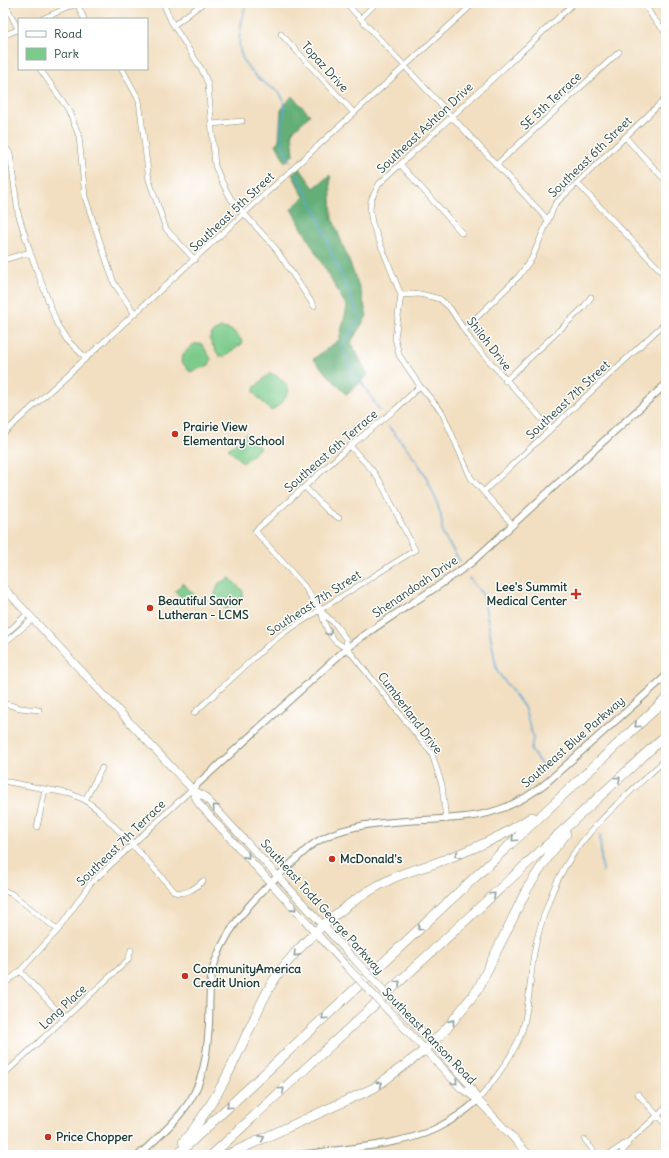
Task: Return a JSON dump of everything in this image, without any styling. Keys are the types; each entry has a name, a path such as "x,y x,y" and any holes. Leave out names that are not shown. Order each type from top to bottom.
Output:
{"highway":[{"path":"177,1155 573,784 666,699"},
{"path":"212,1155 666,735"},
{"path":"170,1155 191,1132 209,1107 232,1065 259,1006 285,964 316,933 371,889 395,877 483,845 514,829 540,811 573,784"},
{"path":"227,1155 374,1088 425,1050 478,989 518,907 537,872 567,833 587,814 590,806"}],"main road":[{"path":"3,587 30,616"},
{"name":"Southeast Todd George Parkway","path":"30,616 192,789 205,797 432,1043"},
{"name":"Southeast Todd George Parkway","path":"192,789 199,804 316,933"},
{"name":"Southeast Ranson Road","path":"316,933 461,1088 478,1100"},
{"name":"Southeast Ranson Road","path":"432,1043 468,1083 478,1100 529,1155"}],"street":[{"path":"5,3 18,28"},
{"path":"44,18 77,3 84,18"},
{"path":"162,3 202,70 208,84 215,166 231,199 276,249 314,306"},
{"path":"174,25 203,3"},
{"path":"346,3 548,220"},
{"path":"361,18 376,3"},
{"name":"Southeast 5th Street","path":"4,430 195,260 474,3"},
{"name":"Southeast Ashton Drive","path":"513,525 471,478 442,412 420,386 399,355 395,338 401,295 372,223 370,210 371,200 379,184 574,3"},
{"path":"644,3 653,18 666,33"},
{"path":"3,36 18,30"},
{"name":"Topaz Drive","path":"281,34 354,113"},
{"name":"SE 5th Terrace","path":"496,165 619,52"},
{"path":"41,70 68,108 79,136 85,197 114,283 135,314"},
{"path":"123,70 139,100 149,180 166,229 195,260"},
{"name":"Southeast 6th Street","path":"464,330 519,276 532,258 555,204 666,98"},
{"path":"212,124 242,121"},
{"path":"625,137 666,181"},
{"path":"3,144 10,153 18,213 30,252 57,324 67,340 86,358"},
{"path":"400,164 462,234"},
{"path":"577,183 666,276"},
{"path":"3,260 30,252"},
{"name":"Shiloh Drive","path":"401,295 420,294 440,299 450,308 464,330 505,381 551,429"},
{"path":"505,381 584,307 591,297"},
{"name":"Southeast 7th Street","path":"483,492 666,322"},
{"name":"Shenandoah Drive","path":"192,789 347,648 372,629 442,585 472,562 666,384"},
{"name":"Southeast 6th Terrace","path":"255,531 350,446 396,409 420,386"},
{"name":"Southeast 7th Street","path":"194,713 267,646 320,610 415,550 381,482 350,446"},
{"path":"305,487 328,511 339,518"},
{"name":"Cumberland Drive","path":"255,531 304,586 320,610 336,625 346,639 347,648 432,754 442,785 446,820"},
{"name":"Cumberland Drive","path":"320,610 327,630 338,645 347,648"},
{"path":"3,637 30,616"},
{"path":"3,644 30,616"},
{"name":"Southeast Blue Parkway","path":"139,1155 177,1120 194,1095 200,1082 205,1062 211,976 220,951 239,919 272,883 308,848 338,832 358,826 446,820 495,811 514,804 530,795 666,676"},
{"path":"3,703 20,708 39,710"},
{"path":"300,1155 396,1141 434,1130 459,1116 478,1100 501,1073 521,1033 534,952 550,900 560,876 576,848 596,824 666,759"},
{"path":"85,800 102,768"},
{"path":"3,781 71,794 85,800 98,810 132,844 175,892 183,894 196,887 203,881"},
{"name":"Southeast 7th Terrace","path":"3,985 20,971 58,930 90,884 192,789"},
{"path":"37,827 45,790"},
{"path":"3,890 12,894 58,930"},
{"name":"Long Place","path":"3,1075 128,960 131,950"},
{"path":"20,971 65,1019"},
{"path":"638,1094 666,1125"},
{"path":"620,1155 630,1142 666,1108"},
{"path":"585,1140 597,1155"},
{"path":"608,1155 630,1142"}],"green space":[{"path":"292,96 310,115 292,132 294,154 285,162 276,144 279,140 281,110"},
{"path":"299,167 314,188 330,175 332,217 361,292 367,316 351,342 368,375 347,395 313,359 339,340 347,307 291,209 304,197 292,174"},
{"path":"221,328 229,329 234,332 243,343 224,357 219,356 209,339 213,332"},
{"path":"194,344 202,344 211,359 209,365 190,372 182,362 183,354"},
{"path":"270,373 282,380 289,391 283,402 271,411 254,393 254,388"},
{"path":"247,433 260,448 243,463 228,449"},
{"path":"230,578 243,591 243,596 226,609 214,596 219,583"},
{"path":"183,583 195,596 186,603 175,591"}],"waterway":[{"path":"246,3 239,37 242,56 246,65 253,74 278,92 284,101 285,107 281,125 281,134 290,161"},
{"path":"297,175 318,215 331,252 360,318 342,346 351,369 351,379 360,380 380,411"},
{"path":"389,427 410,452 425,474 441,516 443,535 460,561"},
{"path":"469,578 483,595 497,671 524,707 533,737 531,751 544,768"},
{"path":"600,835 602,872"}],"place":[{"name":"Prairie View Elementary School","path":"175,434"},
{"name":"Lee's Summit Medical Center","path":"576,594"},
{"name":"Beautiful Savior Lutheran - LCMS","path":"150,608"},
{"name":"McDonald's","path":"332,859"},
{"name":"CommunityAmerica Credit Union","path":"185,976"},
{"name":"Price Chopper","path":"48,1137"}]}
